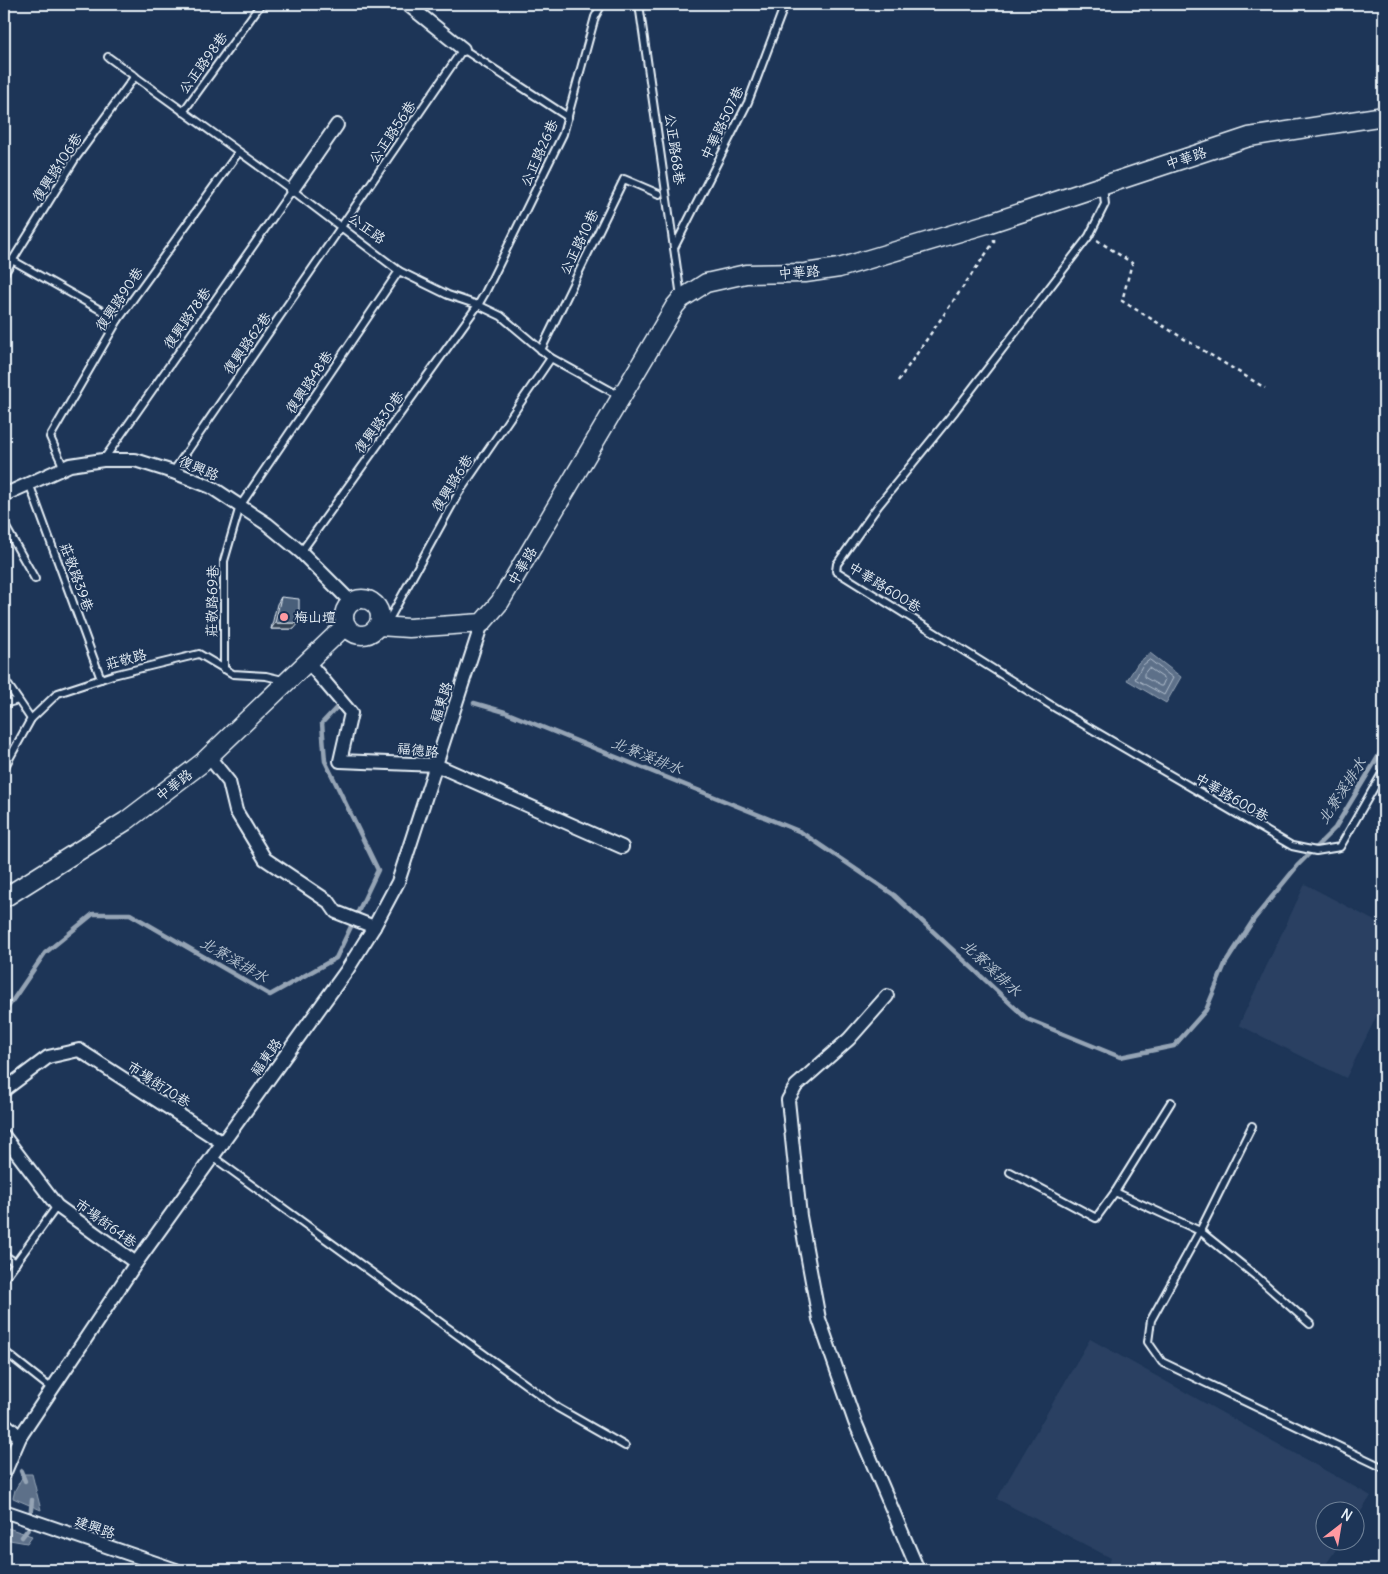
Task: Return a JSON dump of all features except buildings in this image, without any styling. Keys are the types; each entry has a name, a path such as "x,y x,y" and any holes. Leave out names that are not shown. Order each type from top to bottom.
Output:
{"street":[{"path":"407,4 463,49"},
{"name":"中華路","path":"482,623 500,602 675,306 681,299 706,282 746,274 805,273 840,268 990,223 1250,137 1384,116"},
{"path":"292,190 337,124"},
{"name":"復興路","path":"4,495 70,465 103,460 134,460 173,472 211,487 267,524 301,552 351,602"},
{"path":"382,626 376,604 364,598 351,602 344,613 346,625 354,633 365,634 382,626 409,628 482,623"},
{"name":"福東路","path":"4,1474 20,1437 136,1263 346,970 374,927 398,882 482,623"},
{"name":"中華路","path":"4,898 126,821 208,757 346,625"},
{"name":"福德路","path":"308,662 351,713 340,761 436,765 622,847"},
{"path":"208,757 229,782 236,811 265,859 329,902 336,912 374,927"},
{"path":"887,996 849,1039 796,1086 788,1100 800,1216 819,1319 855,1422 918,1570"},
{"name":"市場街70巷","path":"4,1090 48,1057 79,1050 223,1143"},
{"name":"市場街64巷","path":"4,1136 57,1206 136,1263"},
{"path":"4,1423 20,1437"},
{"name":"建興路","path":"4,1511 176,1570"}],"lane":[{"name":"公正路98巷","path":"183,112 261,4"},
{"name":"公正路26巷","path":"478,305 564,134 595,17 602,4"},
{"name":"公正路68巷","path":"639,4 681,299"},
{"name":"中華路507巷","path":"674,249 748,102 785,4"},
{"path":"463,49 568,117"},
{"name":"公正路56巷","path":"341,228 463,49"},
{"name":"公正路","path":"108,57 292,190 399,271 448,295 478,305 501,316 550,358 622,397"},
{"name":"復興路106巷","path":"4,274 75,159 135,76"},
{"name":"復興路90巷","path":"64,468 50,437 118,320 238,152"},
{"name":"公正路10巷","path":"541,350 624,179 659,194"},
{"name":"中華路600巷","path":"1103,185 1105,204 1089,236 955,411 878,506 837,564 836,571 1083,724 1292,846 1316,850 1340,847 1384,770"},
{"name":"復興路78巷","path":"103,460 292,190"},
{"name":"復興路62巷","path":"173,472 341,228"},
{"path":"12,260 118,320"},
{"name":"復興路48巷","path":"240,506 399,271"},
{"name":"復興路30巷","path":"301,552 478,305"},
{"name":"復興路6巷","path":"382,626 458,494 550,358"},
{"name":"莊敬路39巷","path":"29,483 101,679"},
{"name":"莊敬路69巷","path":"224,669 224,561 240,506"},
{"path":"4,524 35,579"},
{"name":"莊敬路","path":"4,768 31,719 58,694 101,679 199,654 232,674 266,676 288,681"},
{"path":"4,679 31,719"},
{"path":"4,704 18,700"},
{"path":"1010,1172 1096,1218 1115,1192 1171,1102"},
{"path":"1252,1126 1200,1231 1152,1320 1148,1342 1162,1362 1384,1468"},
{"path":"213,1157 558,1408 625,1446"},
{"path":"1115,1192 1200,1231 1257,1277 1310,1324"},
{"name":"市場街64巷","path":"4,1279 57,1206"},
{"path":"4,1255 16,1263"},
{"path":"4,1351 52,1389"}],"path":[{"path":"898,381 994,242 990,223"},
{"path":"1089,236 1132,263 1122,301 1265,388"}],"shaded area":[{"path":"1305,884 1384,926 1384,1001 1346,1078 1239,1025"},
{"path":"1090,1339 1371,1496 1366,1504 1366,1502 1316,1502 1316,1552 1334,1552 1322,1570 1107,1570 1111,1558 997,1499"}],"water":[{"path":"1150,653 1181,677 1166,703 1127,680 1138,663"},
{"path":"24,1474 32,1474 41,1510 13,1498 15,1490"},
{"path":"8,1528 32,1536 27,1543 4,1539"}],"waterway":[{"name":"北寮溪排水","path":"474,703 505,712 801,832 894,895 1027,1019 1120,1057 1174,1046 1206,1010 1225,964 1254,919 1298,865 1335,828 1384,747"},
{"name":"北寮溪排水","path":"4,1013 45,953 93,914 130,914 270,995 336,958 378,870 325,761 322,723 338,706"},
{"name":"北寮溪排水","path":"21,1471 25,1481"},
{"name":"北寮溪排水","path":"22,1537 29,1528 32,1500"}],"place":[{"name":"梅山壇","path":"284,617"}]}
